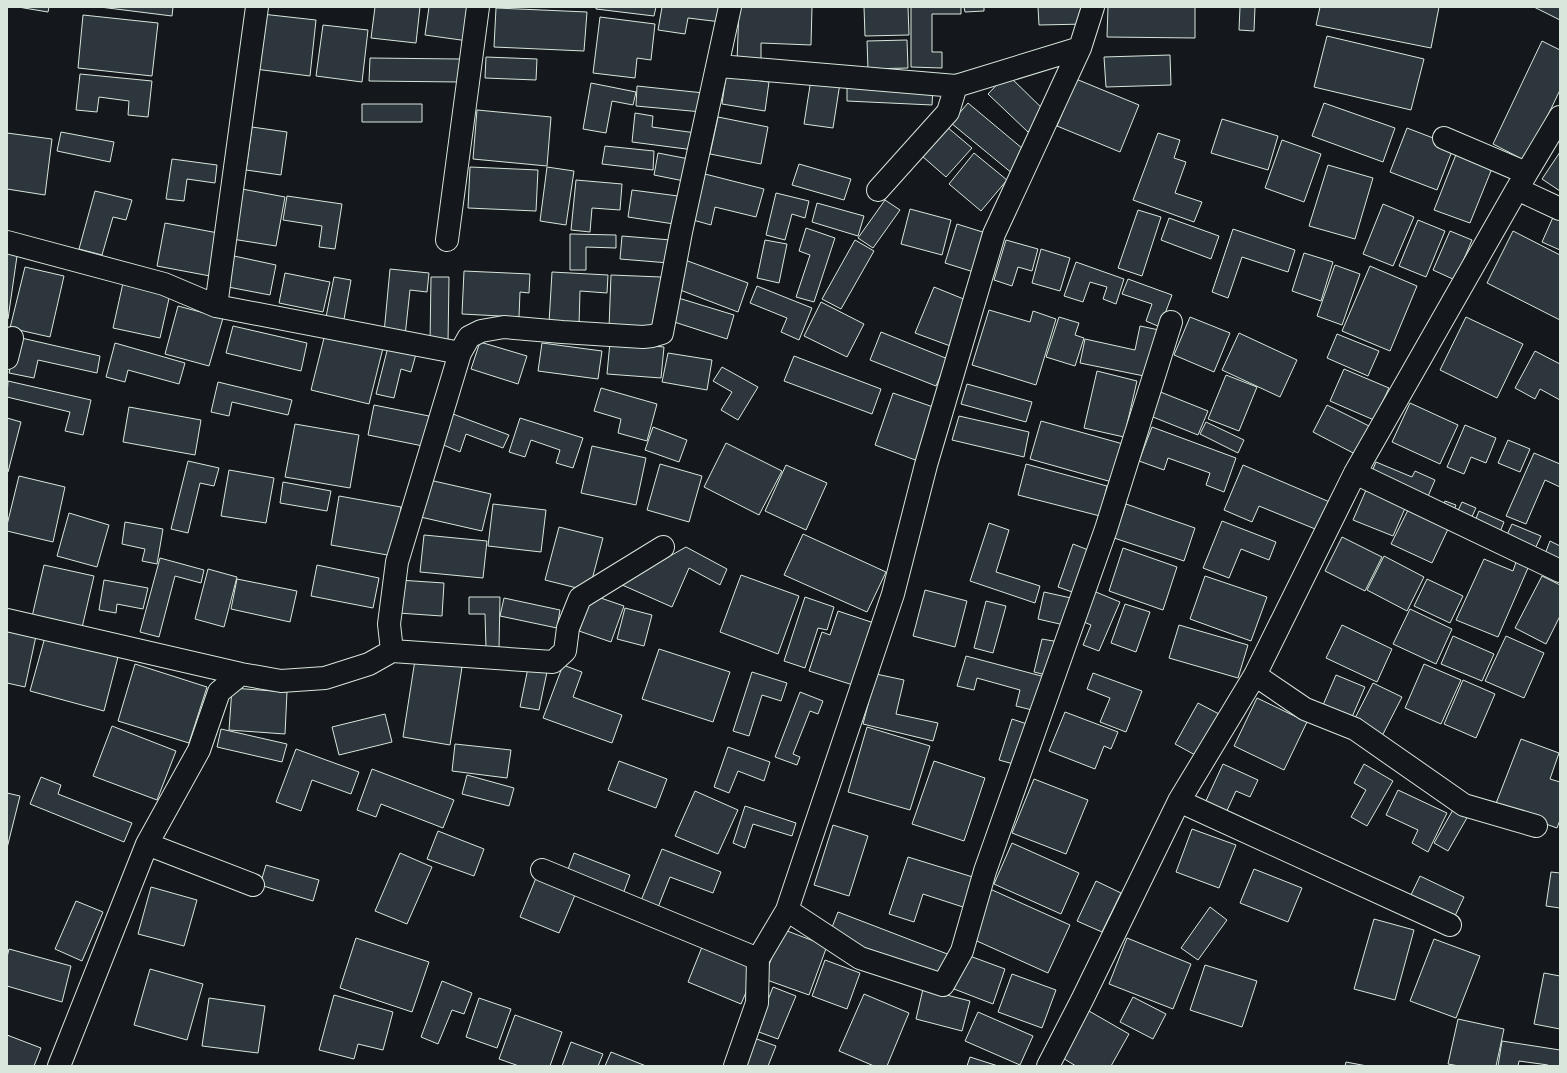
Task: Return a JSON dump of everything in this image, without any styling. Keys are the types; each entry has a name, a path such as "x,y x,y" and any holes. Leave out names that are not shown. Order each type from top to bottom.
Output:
{"street":[{"path":"216,306 257,7"},
{"path":"447,240 478,7"},
{"path":"392,651 389,624 397,562 460,353 469,337 480,331 504,327 643,337 662,333 681,232 730,7"},
{"path":"735,1066 757,1003 758,959 787,910 893,594 926,465 994,234 1080,48 1093,7"},
{"path":"718,66 956,86 1080,48"},
{"path":"878,190 948,112 956,86"},
{"path":"1048,1066 1179,802 1255,675 1355,474 1521,181 1560,117"},
{"path":"1444,138 1521,181 1560,209"},
{"path":"7,242 164,284 216,306 460,353"},
{"path":"787,910 860,958 943,985 962,951 985,871 1106,529 1171,322"},
{"path":"1355,474 1560,571"},
{"path":"7,620 281,682 325,678 369,664 392,651 553,662 565,651 568,628 580,598 663,547"},
{"path":"59,1066 147,844 199,750 219,692 241,674"},
{"path":"1255,675 1305,709 1355,729 1464,805 1536,826"},
{"path":"1179,802 1450,925"},
{"path":"147,844 253,886"},
{"path":"542,870 758,959"}],"building":[{"path":"18,7 49,7 48,12"},
{"path":"100,7 173,7 172,16"},
{"path":"375,7 420,7 416,43 371,38"},
{"path":"429,7 473,7 468,41 425,35"},
{"path":"596,7 656,7 654,16 596,9"},
{"path":"662,7 723,7 721,22 688,18 685,34 658,30"},
{"path":"739,7 812,7 811,45 761,43 761,63 737,62"},
{"path":"864,7 908,7 909,35 865,36"},
{"path":"911,7 961,7 961,14 932,14 932,52 942,52 942,68 911,67"},
{"path":"964,7 984,7 984,11 965,12"},
{"path":"1038,7 1085,7 1086,24 1039,25"},
{"path":"1108,7 1195,7 1195,38 1107,37"},
{"path":"1240,7 1255,7 1254,31 1239,30"},
{"path":"1320,7 1439,7 1431,48 1316,25"},
{"path":"1534,7 1560,7 1560,20"},
{"path":"496,8 587,12 584,51 494,47"},
{"path":"262,14 316,20 310,76 255,69"},
{"path":"83,15 158,23 152,76 78,68"},
{"path":"600,17 655,24 651,60 637,58 635,78 593,73"},
{"path":"323,25 368,30 362,82 316,76"},
{"path":"1327,36 1424,59 1411,110 1314,87"},
{"path":"907,40 908,68 868,69 867,41"},
{"path":"1542,41 1560,50 1560,90 1526,161 1493,144"},
{"path":"1170,55 1171,85 1106,87 1104,57"},
{"path":"486,57 537,59 536,80 485,78"},
{"path":"370,58 460,59 460,82 369,81"},
{"path":"80,74 152,81 148,117 128,115 129,101 99,97 97,112 76,110"},
{"path":"1007,74 1047,113 1028,132 988,94"},
{"path":"726,76 769,82 765,111 722,104"},
{"path":"811,79 840,83 833,128 804,124"},
{"path":"1076,79 1139,105 1120,152 1057,126"},
{"path":"591,83 636,92 633,105 612,101 606,133 583,129"},
{"path":"847,83 933,87 932,105 847,101"},
{"path":"637,86 704,93 702,112 636,106"},
{"path":"968,103 1029,154 1013,174 951,123"},
{"path":"1324,103 1395,128 1383,162 1312,136"},
{"path":"362,104 422,104 422,122 362,122"},
{"path":"477,110 551,117 547,166 473,159"},
{"path":"635,113 653,116 652,127 696,133 694,150 632,142"},
{"path":"718,117 768,127 761,164 710,154"},
{"path":"1222,119 1278,136 1268,170 1211,153"},
{"path":"252,127 287,132 281,175 246,170"},
{"path":"947,127 972,148 946,177 922,156"},
{"path":"1407,128 1454,146 1437,190 1390,172"},
{"path":"61,132 114,142 110,162 57,151"},
{"path":"7,133 52,139 45,195 7,189"},
{"path":"1158,133 1180,140 1174,158 1186,162 1175,193 1202,202 1194,222 1133,200"},
{"path":"1282,140 1321,154 1304,202 1265,188"},
{"path":"605,146 654,151 653,170 602,164"},
{"path":"1459,147 1495,161 1470,223 1434,210"},
{"path":"1560,152 1560,191 1542,179"},
{"path":"658,153 689,159 684,181 654,175"},
{"path":"974,153 1007,180 981,211 949,184"},
{"path":"172,159 217,165 215,183 187,179 184,201 166,199"},
{"path":"799,164 851,179 844,200 792,185"},
{"path":"1328,165 1373,178 1355,239 1309,226"},
{"path":"470,167 538,170 536,211 468,208"},
{"path":"547,167 574,171 566,225 540,221"},
{"path":"705,174 764,189 756,217 715,207 711,225 693,220"},
{"path":"576,180 622,184 620,210 592,208 590,232 571,230"},
{"path":"242,189 285,197 276,246 232,239"},
{"path":"632,190 678,196 674,224 628,217"},
{"path":"95,191 132,200 126,220 113,217 102,255 79,249"},
{"path":"776,193 809,201 805,218 792,214 785,240 766,235"},
{"path":"287,196 342,204 335,249 319,247 322,226 283,220"},
{"path":"885,200 900,210 873,248 858,238"},
{"path":"817,203 864,216 858,236 812,222"},
{"path":"1383,204 1414,217 1393,266 1363,254"},
{"path":"910,209 951,220 942,255 901,244"},
{"path":"1138,210 1161,217 1142,276 1118,268"},
{"path":"1554,215 1560,218 1560,250 1542,242"},
{"path":"1169,218 1219,236 1211,259 1161,240"},
{"path":"1418,220 1445,231 1426,277 1399,266"},
{"path":"165,223 218,233 210,276 157,266"},
{"path":"957,224 989,234 977,273 945,263"},
{"path":"806,228 835,238 814,302 796,297 810,255 799,251"},
{"path":"1233,229 1295,250 1288,272 1242,257 1228,298 1212,292"},
{"path":"1450,231 1472,240 1455,280 1433,270"},
{"path":"1513,231 1560,255 1560,320 1487,283"},
{"path":"570,234 616,235 616,248 586,247 586,270 570,270"},
{"path":"622,236 671,240 669,263 620,259"},
{"path":"765,240 787,244 779,283 757,278"},
{"path":"855,240 874,251 841,309 822,299"},
{"path":"1006,240 1038,249 1032,271 1018,267 1012,286 994,280"},
{"path":"7,247 18,249 8,319 7,319"},
{"path":"1041,249 1070,258 1060,291 1032,283"},
{"path":"1304,253 1333,262 1321,301 1292,291"},
{"path":"234,256 276,265 270,295 228,287"},
{"path":"685,260 748,283 738,312 675,288"},
{"path":"1076,262 1124,279 1116,304 1103,299 1107,287 1090,282 1083,302 1064,296"},
{"path":"1335,265 1360,274 1342,325 1317,316"},
{"path":"1370,266 1417,286 1390,351 1342,331"},
{"path":"25,267 64,276 50,337 10,328"},
{"path":"390,269 429,273 427,292 410,290 405,336 384,333"},
{"path":"464,271 530,274 529,293 520,292 519,317 462,314"},
{"path":"552,272 608,275 607,293 580,291 579,325 549,323"},
{"path":"285,273 330,282 323,312 279,303"},
{"path":"611,275 661,277 659,330 609,328"},
{"path":"334,277 351,280 343,325 325,322"},
{"path":"431,277 449,277 448,343 430,343"},
{"path":"1128,279 1172,295 1160,327 1146,321 1152,304 1122,294"},
{"path":"123,283 170,294 160,338 113,328"},
{"path":"757,286 812,308 799,340 781,332 787,318 750,303"},
{"path":"934,287 971,302 953,347 915,333"},
{"path":"675,297 734,315 727,339 668,320"},
{"path":"821,302 864,324 847,357 804,336"},
{"path":"178,306 223,318 209,366 165,354"},
{"path":"989,310 1030,322 1033,311 1056,319 1036,385 972,365"},
{"path":"1059,317 1079,323 1075,335 1084,338 1075,366 1046,357"},
{"path":"1190,317 1230,333 1214,372 1174,355"},
{"path":"1466,317 1523,344 1497,398 1440,370"},
{"path":"233,326 307,343 301,371 226,353"},
{"path":"1140,326 1159,330 1149,377 1080,363 1085,339 1135,350"},
{"path":"881,332 948,359 936,386 870,360"},
{"path":"1239,333 1297,360 1280,397 1222,370"},
{"path":"325,334 383,348 369,404 311,390"},
{"path":"1337,334 1379,351 1368,376 1327,358"},
{"path":"17,337 100,356 97,373 38,360 34,378 9,373"},
{"path":"480,342 527,356 518,384 471,369"},
{"path":"610,342 664,347 661,378 607,374"},
{"path":"115,343 185,363 179,384 128,370 125,382 106,377"},
{"path":"542,343 602,351 598,379 538,371"},
{"path":"388,347 416,354 411,372 401,369 394,398 376,394"},
{"path":"1535,351 1560,364 1560,400 1540,389 1535,399 1515,388"},
{"path":"668,353 712,360 707,390 662,382"},
{"path":"794,356 881,389 872,414 784,381"},
{"path":"722,367 758,387 738,420 721,410 732,392 713,381"},
{"path":"1344,369 1389,388 1374,420 1330,401"},
{"path":"1097,371 1137,381 1124,437 1084,428"},
{"path":"1226,375 1257,387 1239,431 1208,419"},
{"path":"8,381 91,400 83,435 65,431 70,412 7,397"},
{"path":"218,382 292,400 288,415 232,402 229,416 211,412"},
{"path":"967,384 1032,402 1026,422 961,404"},
{"path":"601,388 657,404 647,441 618,433 621,419 594,411"},
{"path":"1153,389 1208,411 1198,435 1143,413"},
{"path":"893,393 936,408 918,461 875,445"},
{"path":"1410,403 1458,425 1440,464 1392,442"},
{"path":"374,405 429,416 423,446 368,435"},
{"path":"1327,405 1371,427 1357,455 1313,432"},
{"path":"129,407 201,420 195,455 123,442"},
{"path":"453,414 509,435 503,448 466,434 460,452 441,444"},
{"path":"959,416 1029,432 1024,457 952,440"},
{"path":"7,418 21,422 8,472 7,472"},
{"path":"520,418 583,438 573,468 556,463 560,450 531,440 525,457 509,452"},
{"path":"1041,421 1123,444 1112,482 1030,459"},
{"path":"1206,422 1244,440 1238,453 1200,434"},
{"path":"295,424 359,435 350,488 285,477"},
{"path":"1465,425 1496,438 1486,463 1471,457 1464,474 1447,467"},
{"path":"653,427 687,440 679,462 645,450"},
{"path":"1152,427 1236,458 1224,492 1206,485 1210,473 1168,458 1164,470 1139,461"},
{"path":"1508,440 1530,449 1520,472 1498,463"},
{"path":"726,443 782,471 759,515 704,487"},
{"path":"592,446 646,458 636,505 581,493"},
{"path":"1534,453 1560,464 1560,487 1545,480 1526,524 1506,516"},
{"path":"188,461 219,468 214,486 200,483 188,533 171,529"},
{"path":"1376,462 1412,477 1415,471 1435,480 1426,501 1370,476"},
{"path":"660,464 702,476 689,522 647,510"},
{"path":"1026,464 1107,486 1100,516 1018,495"},
{"path":"786,465 827,483 806,530 765,511"},
{"path":"1243,465 1332,503 1320,531 1259,506 1252,522 1224,510"},
{"path":"229,470 274,478 266,523 221,516"},
{"path":"19,476 65,487 53,542 7,531 7,525"},
{"path":"425,479 491,494 482,531 416,516"},
{"path":"283,482 331,491 327,511 280,503"},
{"path":"1366,490 1406,506 1393,536 1353,520"},
{"path":"339,496 401,507 393,556 331,545"},
{"path":"1445,501 1456,505 1451,518 1440,513"},
{"path":"1462,502 1476,508 1468,525 1454,519"},
{"path":"493,504 546,510 541,552 488,546"},
{"path":"1126,504 1195,528 1184,561 1114,538"},
{"path":"1409,508 1449,527 1432,563 1391,544"},
{"path":"1479,511 1504,522 1498,537 1473,526"},
{"path":"69,513 109,525 97,567 57,556"},
{"path":"1222,521 1276,542 1269,560 1241,549 1229,578 1203,568"},
{"path":"125,522 163,529 157,564 142,561 145,549 122,544"},
{"path":"989,523 1009,530 996,572 1040,586 1035,603 970,581"},
{"path":"1512,524 1541,536 1534,551 1505,539"},
{"path":"559,527 603,538 589,591 545,580"},
{"path":"803,534 886,572 867,612 784,575"},
{"path":"424,535 487,541 483,578 420,572"},
{"path":"1342,537 1382,557 1365,591 1325,571"},
{"path":"1550,541 1560,546 1560,566 1543,559"},
{"path":"1073,544 1091,551 1075,593 1058,587"},
{"path":"686,547 727,569 720,585 689,568 672,607 620,584"},
{"path":"1123,548 1177,567 1163,610 1109,591"},
{"path":"1384,556 1424,577 1407,611 1367,590"},
{"path":"160,558 204,570 201,583 175,576 159,637 140,632"},
{"path":"1484,559 1513,571 1516,562 1528,568 1498,637 1456,620"},
{"path":"44,565 94,576 81,632 31,621"},
{"path":"317,565 379,578 373,608 311,596"},
{"path":"208,569 237,577 224,627 195,619"},
{"path":"741,575 799,596 778,654 720,632"},
{"path":"1205,576 1267,597 1251,641 1190,619"},
{"path":"1542,576 1560,585 1560,616 1546,644 1515,628"},
{"path":"237,579 297,591 290,622 231,609"},
{"path":"1427,579 1463,596 1450,623 1414,606"},
{"path":"104,580 148,588 143,609 117,604 116,613 99,610"},
{"path":"399,580 444,583 442,616 398,613"},
{"path":"925,590 967,601 955,647 913,636"},
{"path":"1091,590 1120,602 1099,651 1083,645 1091,625 1079,620"},
{"path":"1044,592 1071,598 1064,625 1038,619"},
{"path":"592,595 624,606 611,642 579,631"},
{"path":"469,597 500,597 499,648 486,648 485,614 469,614"},
{"path":"805,597 834,607 827,630 818,628 805,668 784,661"},
{"path":"504,598 560,610 557,628 500,616"},
{"path":"986,601 1006,606 993,653 974,648"},
{"path":"1125,604 1150,612 1136,652 1111,643"},
{"path":"625,608 652,615 644,646 617,639"},
{"path":"1410,609 1452,629 1436,664 1393,644"},
{"path":"838,611 877,624 856,686 809,671 822,632 830,635"},
{"path":"1179,625 1248,645 1238,678 1169,658"},
{"path":"1342,625 1392,649 1377,682 1326,658"},
{"path":"7,630 36,636 25,687 7,683"},
{"path":"1453,636 1494,654 1482,681 1441,664"},
{"path":"1506,636 1544,653 1524,698 1485,681"},
{"path":"45,637 118,657 104,711 30,691"},
{"path":"1042,639 1059,642 1050,676 1034,672"},
{"path":"659,649 730,672 713,722 642,699"},
{"path":"966,656 1045,677 1036,711 1016,706 1020,690 977,678 974,690 957,686"},
{"path":"415,660 462,667 450,745 403,737"},
{"path":"135,664 207,687 189,743 118,721"},
{"path":"1424,664 1461,680 1441,724 1405,708"},
{"path":"563,665 582,672 573,697 622,715 612,743 543,718"},
{"path":"528,668 547,672 539,710 520,707"},
{"path":"752,672 787,683 781,701 762,695 749,736 733,731"},
{"path":"1093,673 1142,691 1126,732 1100,722 1110,698 1087,689"},
{"path":"876,674 904,680 896,714 938,723 933,741 863,724"},
{"path":"1336,675 1365,687 1349,724 1320,712"},
{"path":"1463,680 1495,694 1476,738 1444,724"},
{"path":"1373,683 1402,697 1381,738 1352,724"},
{"path":"232,688 287,692 285,734 229,730"},
{"path":"800,692 823,701 818,714 810,711 793,754 800,757 797,765 775,757"},
{"path":"1257,698 1307,722 1284,770 1234,746"},
{"path":"1198,703 1219,714 1197,756 1175,744"},
{"path":"1065,712 1118,732 1111,749 1104,746 1095,769 1049,751"},
{"path":"385,714 392,742 339,755 332,727"},
{"path":"1012,719 1030,725 1017,765 999,760"},
{"path":"112,726 176,751 157,800 93,776"},
{"path":"867,727 930,746 910,810 848,792"},
{"path":"221,729 287,744 282,762 217,747"},
{"path":"1521,739 1559,753 1550,779 1560,782 1560,820 1557,828 1495,806"},
{"path":"455,744 511,750 507,778 452,771"},
{"path":"728,747 770,762 764,781 738,771 729,793 714,787"},
{"path":"296,749 359,772 351,794 312,780 301,811 276,802"},
{"path":"619,761 667,779 656,808 608,790"},
{"path":"934,761 985,778 964,841 912,824"},
{"path":"1223,764 1258,780 1250,797 1236,791 1225,815 1204,805"},
{"path":"1364,764 1393,781 1367,826 1351,817 1366,790 1354,783"},
{"path":"372,769 454,800 443,828 381,804 376,817 357,810"},
{"path":"467,775 514,788 509,806 462,794"},
{"path":"41,777 61,785 58,794 132,823 124,842 30,804"},
{"path":"1034,779 1088,800 1066,854 1012,833"},
{"path":"1398,790 1447,813 1428,852 1412,843 1418,830 1386,815"},
{"path":"695,791 738,810 718,854 675,836"},
{"path":"7,793 20,796 7,848"},
{"path":"745,806 796,823 792,836 753,824 745,848 733,843"},
{"path":"1454,808 1468,816 1448,851 1434,843"},
{"path":"833,825 868,836 849,896 814,885"},
{"path":"1192,829 1236,845 1219,888 1176,872"},
{"path":"438,831 484,849 474,876 427,859"},
{"path":"1012,843 1079,873 1061,914 994,884"},
{"path":"662,849 721,872 713,893 670,877 657,910 640,903"},
{"path":"400,853 432,867 407,924 375,911"},
{"path":"574,853 630,875 623,894 567,872"},
{"path":"908,857 976,878 966,908 923,894 914,922 889,914"},
{"path":"266,865 319,880 313,901 260,885"},
{"path":"1254,869 1302,888 1288,922 1240,903"},
{"path":"1551,872 1560,873 1560,908 1546,906"},
{"path":"1420,876 1464,897 1454,918 1410,897"},
{"path":"536,878 575,895 559,933 520,917"},
{"path":"1096,881 1121,893 1102,932 1077,921"},
{"path":"151,887 197,900 184,946 138,934"},
{"path":"990,889 1070,925 1048,973 968,937"},
{"path":"76,901 103,912 82,961 55,949"},
{"path":"1210,907 1227,920 1198,960 1181,948"},
{"path":"838,912 950,955 940,979 829,935"},
{"path":"1374,919 1414,930 1395,1000 1354,989"},
{"path":"782,929 827,946 809,995 764,979"},
{"path":"356,938 429,962 412,1012 340,988"},
{"path":"1127,938 1191,964 1173,1009 1109,984"},
{"path":"1434,939 1480,956 1456,1018 1410,1001"},
{"path":"702,947 756,969 741,1004 688,982"},
{"path":"9,949 71,966 62,1002 7,986 7,957"},
{"path":"967,955 1005,969 993,1004 954,989"},
{"path":"825,960 860,973 847,1009 812,996"},
{"path":"1205,965 1257,981 1242,1027 1190,1010"},
{"path":"150,969 203,984 187,1040 134,1025"},
{"path":"1544,973 1560,976 1560,1029 1534,1024"},
{"path":"1012,974 1056,990 1042,1028 998,1012"},
{"path":"442,981 472,993 464,1014 452,1010 438,1044 421,1037"},
{"path":"773,987 796,996 778,1039 756,1031"},
{"path":"923,989 970,1001 962,1031 916,1019"},
{"path":"864,994 909,1013 887,1066 874,1066 839,1051"},
{"path":"334,995 393,1012 383,1050 358,1044 354,1059 319,1050"},
{"path":"1133,997 1166,1014 1153,1039 1120,1022"},
{"path":"209,998 265,1006 258,1053 202,1046"},
{"path":"479,998 511,1009 497,1048 466,1037"},
{"path":"1089,1011 1129,1034 1111,1066 1076,1066 1061,1057"},
{"path":"978,1012 1033,1036 1020,1065 965,1041"},
{"path":"515,1015 562,1032 550,1066 519,1066 499,1059"},
{"path":"1458,1019 1504,1029 1496,1066 1459,1066 1448,1064"},
{"path":"7,1035 41,1048 34,1066 7,1066"},
{"path":"754,1038 776,1046 768,1066 744,1066"},
{"path":"1502,1041 1560,1050 1560,1066 1548,1066 1519,1061 1518,1066 1498,1066"},
{"path":"571,1042 603,1054 598,1066 562,1066"},
{"path":"611,1052 646,1066 605,1066"},
{"path":"970,1057 998,1066 967,1066"},
{"path":"1346,1062 1367,1066 1345,1066"}]}
